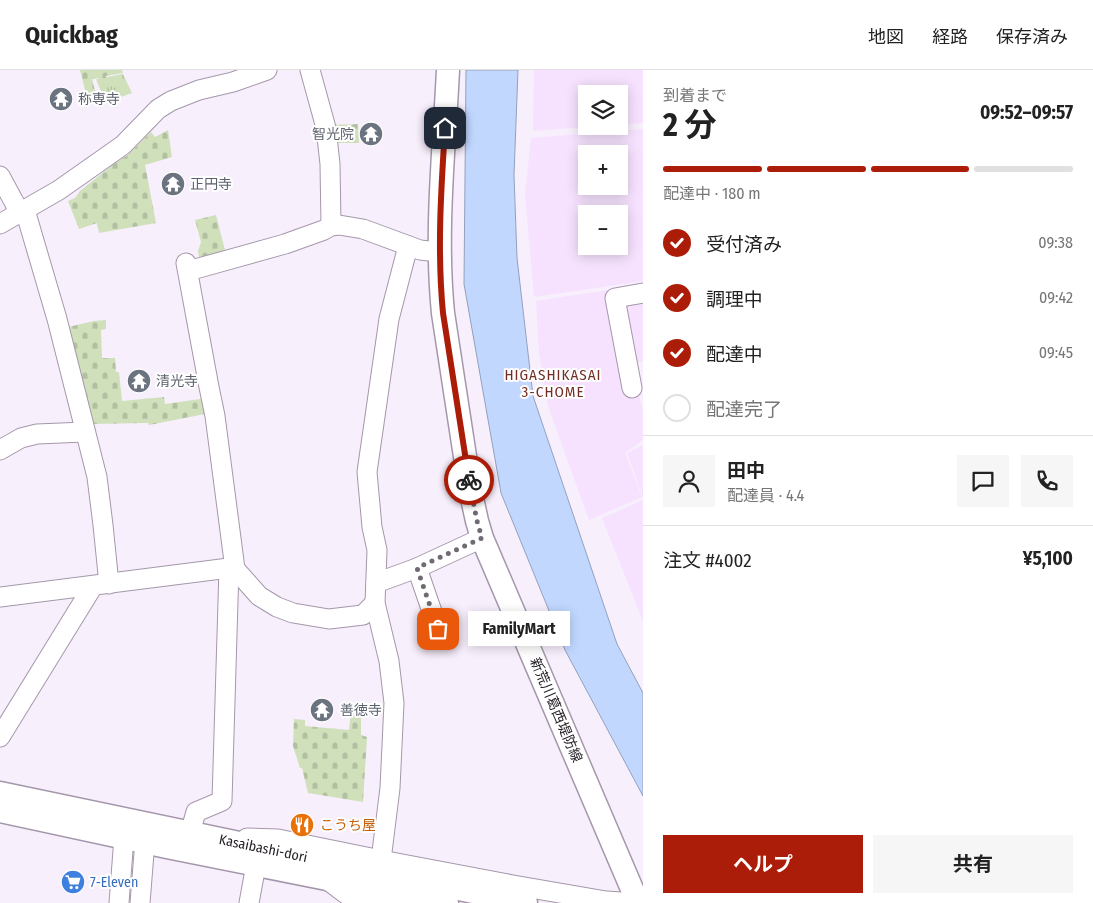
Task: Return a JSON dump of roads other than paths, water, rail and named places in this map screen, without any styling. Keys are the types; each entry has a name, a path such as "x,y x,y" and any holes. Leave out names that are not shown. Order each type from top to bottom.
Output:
{"main road":[{"name":"新荒川葛西堤防線","path":"448,70 440,197 439,252 443,313 470,489 477,521 482,538 638,903"},
{"name":"Kasaibashi-dori","path":"0,793 256,866 447,903"},
{"name":"Kasaibashi-dori","path":"0,811 135,831 190,833 216,838 397,892 526,903"}],"street":[{"path":"0,224 60,190 123,145 158,109 171,100 199,90 233,82 266,70"},
{"path":"310,70 326,128 330,164 331,226"},
{"path":"0,176 23,212 57,319 97,477 103,525 101,585 0,737"},
{"path":"190,833 196,812 222,801 232,568 215,416 187,267 285,244 339,224 362,229 420,250 439,252"},
{"path":"381,860 390,788 394,703 389,661 375,604 377,550 372,527 367,472 389,320 408,246"},
{"path":"632,388 615,298 643,293"},
{"path":"0,450 20,438 37,434 85,432"},
{"path":"376,583 417,568 482,538"},
{"path":"0,598 232,568"},
{"path":"232,568 259,596 277,608 293,613 329,618 362,614 375,604"},
{"path":"417,568 438,629"},
{"path":"119,903 135,831"},
{"path":"135,831 140,903"},
{"path":"216,838 278,839 550,891 638,903"},
{"path":"249,903 256,866"}],"water":[{"path":"466,70 518,70 514,175 517,258 533,396 617,644 643,693 643,796 565,650 501,493 464,284"}],"place":[{"name":"称専寺","path":"61,99"},
{"name":"智光院","path":"371,134"},
{"name":"正円寺","path":"173,184"},
{"name":"清光寺","path":"139,381"},
{"name":"FamilyMart","path":"438,629"},
{"name":"善徳寺","path":"322,710"},
{"name":"こうち屋","path":"302,825"},
{"name":"7-Eleven","path":"73,882"}],"district":[{"name":"HIGASHIKASAI 3-CHOME","path":"553,384"}]}
